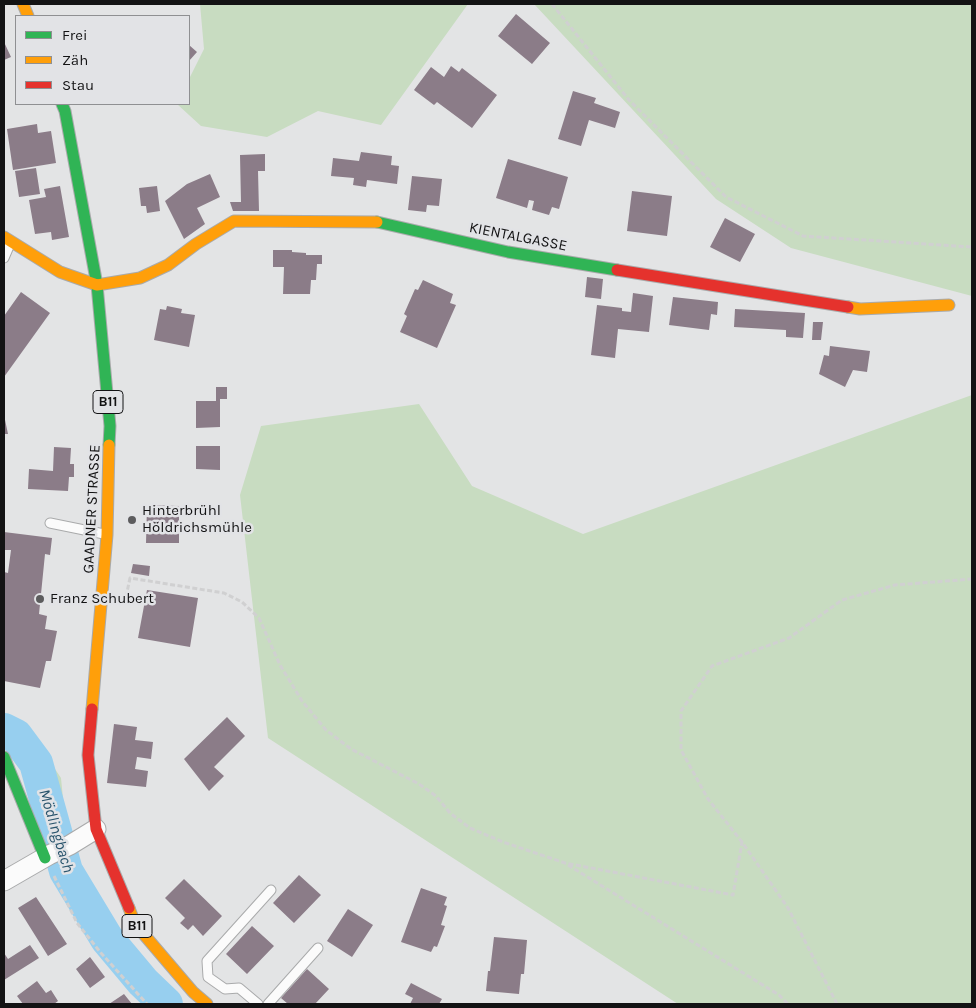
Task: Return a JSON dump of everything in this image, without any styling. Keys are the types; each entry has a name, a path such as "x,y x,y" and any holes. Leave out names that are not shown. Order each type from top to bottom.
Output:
{"main road":[{"name":"GAADNER STRASSE","path":"62,105 97,285 110,426 107,535 88,756 96,829 136,924 190,995 207,1004"},
{"name":"KIENTALGASSE","path":"97,285 140,278 168,265 196,244 234,221 375,221 508,252 860,309 949,305"},
{"path":"7,239 60,272 97,285"},
{"path":"4,756 47,856"}],"street":[{"path":"4,881 96,829"}],"lane":[{"path":"4,258 7,239"},
{"path":"50,523 107,535"},
{"path":"258,1004 239,988 225,989 208,977 207,961 271,890"},
{"path":"268,1004 318,948"}],"path":[{"path":"552,4 629,100 726,197 803,236 972,247"},
{"path":"130,578 224,593 242,602 259,618 280,665 302,701 326,730 351,749 419,784 436,796 450,813 470,828 503,842 565,863 732,895 742,842"},
{"path":"837,1004 788,908 742,842 708,799 681,750 681,711 712,666 789,638 842,600 895,585 972,579"},
{"path":"47,856 77,923 147,1004"},
{"path":"565,863 779,995 788,1004"}],"green space":[{"path":"200,4 468,4 381,125 318,111 267,137 201,126 178,105 190,105 190,77 204,49"},
{"path":"534,4 972,4 972,296 791,248 716,199"},
{"path":"972,395 972,1004 678,1004 268,738 240,495 261,426 419,404 472,486 583,534"},
{"path":"4,713 25,724 61,778 66,829 49,840 35,792 4,739"}],"building":[{"path":"516,14 550,43 532,64 498,36"},
{"path":"4,42 11,57 4,60"},
{"path":"190,46 197,52 190,60"},
{"path":"451,66 459,72 462,68 497,95 472,128 437,102 434,105 414,90 431,67 444,77"},
{"path":"573,91 596,98 594,103 620,112 615,128 589,120 581,146 558,139"},
{"path":"37,124 38,133 51,131 56,163 13,170 7,129"},
{"path":"361,152 392,156 391,165 399,166 397,184 367,180 366,187 353,185 354,178 331,176 333,158 359,161"},
{"path":"265,154 265,171 258,171 259,211 233,211 230,202 241,202 240,155"},
{"path":"508,159 568,177 559,209 552,207 549,215 532,210 534,201 529,200 527,208 496,198"},
{"path":"36,168 40,194 19,197 15,171"},
{"path":"210,174 220,197 197,208 205,224 184,239 165,201 187,184"},
{"path":"412,176 442,179 439,206 427,205 426,212 408,210"},
{"path":"60,186 69,237 52,240 51,232 35,234 29,200 46,197 44,189"},
{"path":"157,186 160,211 147,213 146,206 141,206 139,188"},
{"path":"632,191 672,196 667,236 627,231"},
{"path":"725,218 755,234 740,262 710,247"},
{"path":"273,250 292,250 292,252 306,253 306,255 322,255 322,264 317,264 316,280 311,280 310,294 283,294 284,267 273,267"},
{"path":"587,277 603,279 601,299 585,297"},
{"path":"423,280 453,294 450,303 456,305 437,348 400,332 407,316 404,314 415,289 418,290"},
{"path":"21,292 50,313 4,377 4,316"},
{"path":"633,293 653,296 649,332 618,329 615,358 591,355 597,305 622,308 622,311 631,312"},
{"path":"673,297 718,302 717,315 711,314 709,330 669,325"},
{"path":"167,306 182,309 181,313 195,315 189,347 154,340 160,309 166,310"},
{"path":"735,309 805,313 803,338 786,337 786,330 734,327"},
{"path":"813,322 823,322 821,340 812,340"},
{"path":"830,346 870,351 867,372 853,370 845,387 819,374 824,355 829,356"},
{"path":"216,387 227,387 227,399 220,399 220,427 196,428 196,401 216,401"},
{"path":"4,415 8,434 4,434"},
{"path":"196,446 220,446 220,470 196,469"},
{"path":"54,447 71,448 70,464 74,464 74,477 69,477 68,491 28,489 29,469 53,471"},
{"path":"147,505 179,506 179,543 146,543"},
{"path":"4,532 52,538 50,555 45,554 39,614 47,616 45,629 57,631 51,661 46,661 40,688 4,681 4,572 8,573 11,550 4,550"},
{"path":"133,564 150,566 149,576 131,573"},
{"path":"147,590 198,598 190,647 138,638"},
{"path":"227,717 245,736 214,767 224,776 209,791 184,759"},
{"path":"114,724 137,727 135,740 153,742 151,759 137,757 135,769 148,771 146,787 107,783"},
{"path":"299,875 321,895 294,923 273,903"},
{"path":"184,879 222,916 203,936 193,925 188,930 180,923 185,918 165,898"},
{"path":"421,888 447,897 444,905 447,906 441,925 445,926 437,947 434,946 431,952 401,942"},
{"path":"36,897 67,944 48,956 18,908"},
{"path":"348,909 373,925 352,957 327,941"},
{"path":"252,926 274,946 247,974 226,954"},
{"path":"494,937 527,940 524,974 521,974 519,994 486,991"},
{"path":"30,945 39,958 4,980 4,953 8,959"},
{"path":"90,957 105,977 90,988 76,969"},
{"path":"307,969 329,989 315,1004 288,1004 281,998"},
{"path":"37,981 46,993 51,990 58,1001 54,1004 23,1004 17,996"},
{"path":"411,983 442,999 439,1004 410,1004 413,998 405,994"},
{"path":"124,994 132,1004 109,1004"}],"waterway":[{"name":"Mödlingbach","path":"4,730 16,736 36,763 66,871 107,939 143,982 166,1004"}],"traffic: fast":[{"path":"62,105 97,285 110,426 109,445"},
{"path":"377,222 508,252 617,270"},
{"path":"4,757 45,858"}],"traffic: slow":[{"path":"23,4 28,15"},
{"path":"4,237 60,272 97,285 140,278 168,265 196,244 234,221 377,222"},
{"path":"848,307 860,309 949,305"},
{"path":"92,709 107,535 109,445"},
{"path":"129,908 135,924 193,992 207,1004"}],"traffic: jam":[{"path":"617,270 848,307"},
{"path":"92,709 88,755 96,829 129,908"}],"place":[{"name":"Hinterbrühl Höldrichsmühle","path":"132,520"},
{"name":"Franz Schubert","path":"40,599"}]}
